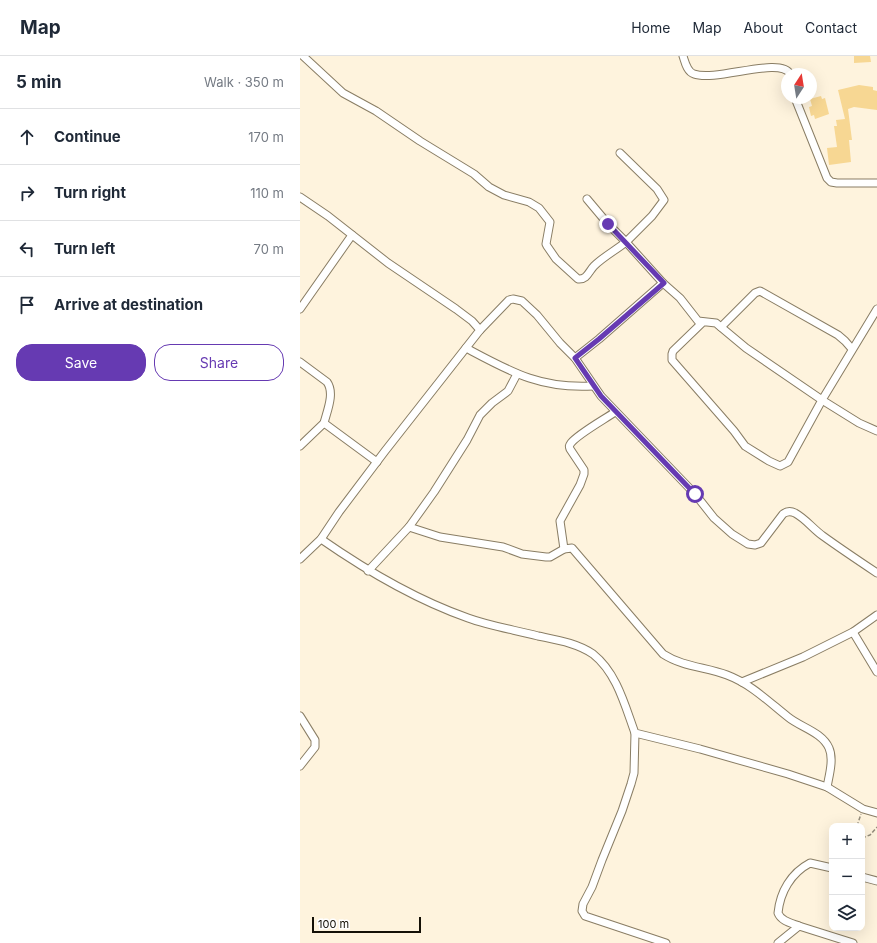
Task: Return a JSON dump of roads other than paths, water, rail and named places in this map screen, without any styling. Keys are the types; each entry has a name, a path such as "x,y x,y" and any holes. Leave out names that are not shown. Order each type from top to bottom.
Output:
{"street":[{"path":"303,56 343,93 376,111 420,141 474,174 489,187 504,195 529,202 539,208 550,222 546,244 547,246 556,259 578,279 585,278 594,266 626,242 652,216 664,200 657,189 620,153"},
{"path":"683,56 689,71 693,74 699,75 709,74 759,61"},
{"path":"776,60 784,64 786,68"},
{"path":"797,104 826,178 831,182 837,183 877,184"},
{"path":"300,197 388,262 456,309 472,321 480,330"},
{"path":"587,200 608,224 680,298 698,321 713,322 746,348 822,400 859,424 877,431"},
{"path":"300,309 352,235"},
{"path":"575,358 664,283"},
{"path":"721,327 755,293 760,291 838,335 852,349"},
{"path":"300,558 321,539 339,512 377,462 480,330 509,300 513,299 522,301 537,315 560,343 575,358 593,386 615,412 695,494 714,518 732,534 748,544 755,545 761,543 783,514 787,511 791,512 799,516 821,535 877,573"},
{"path":"703,322 677,347 672,354 672,360 734,431 745,446 780,466 788,462 822,400 877,309"},
{"path":"466,348 517,374 551,384 574,387 593,386"},
{"path":"300,362 328,382 331,393 324,423 300,446"},
{"path":"368,571 409,526 434,492 467,440 480,415 492,403 508,391 517,374"},
{"path":"564,549 560,521 580,485 584,474 584,470 569,446 585,432 615,412"},
{"path":"324,423 377,462"},
{"path":"409,526 440,537 503,547 522,554 550,557 564,549 572,548 580,555 598,580 663,654 678,661 729,675 765,697 788,718 820,737 828,746 830,751 831,762 827,787"},
{"path":"321,539 368,571 422,601 468,618 568,642 592,654 609,671 617,684 635,733 634,773 622,811 592,887 583,904 582,911 585,916 666,943"},
{"path":"742,682 803,657 853,632 877,615"},
{"path":"853,632 877,672"},
{"path":"300,716 316,743 315,747 300,766"},
{"path":"635,733 788,774 827,787 863,809 877,813"},
{"path":"829,867 810,863 796,873 787,884 778,908 778,915 785,921 853,943"},
{"path":"865,878 877,881"},
{"path":"778,943 799,926"}]}
